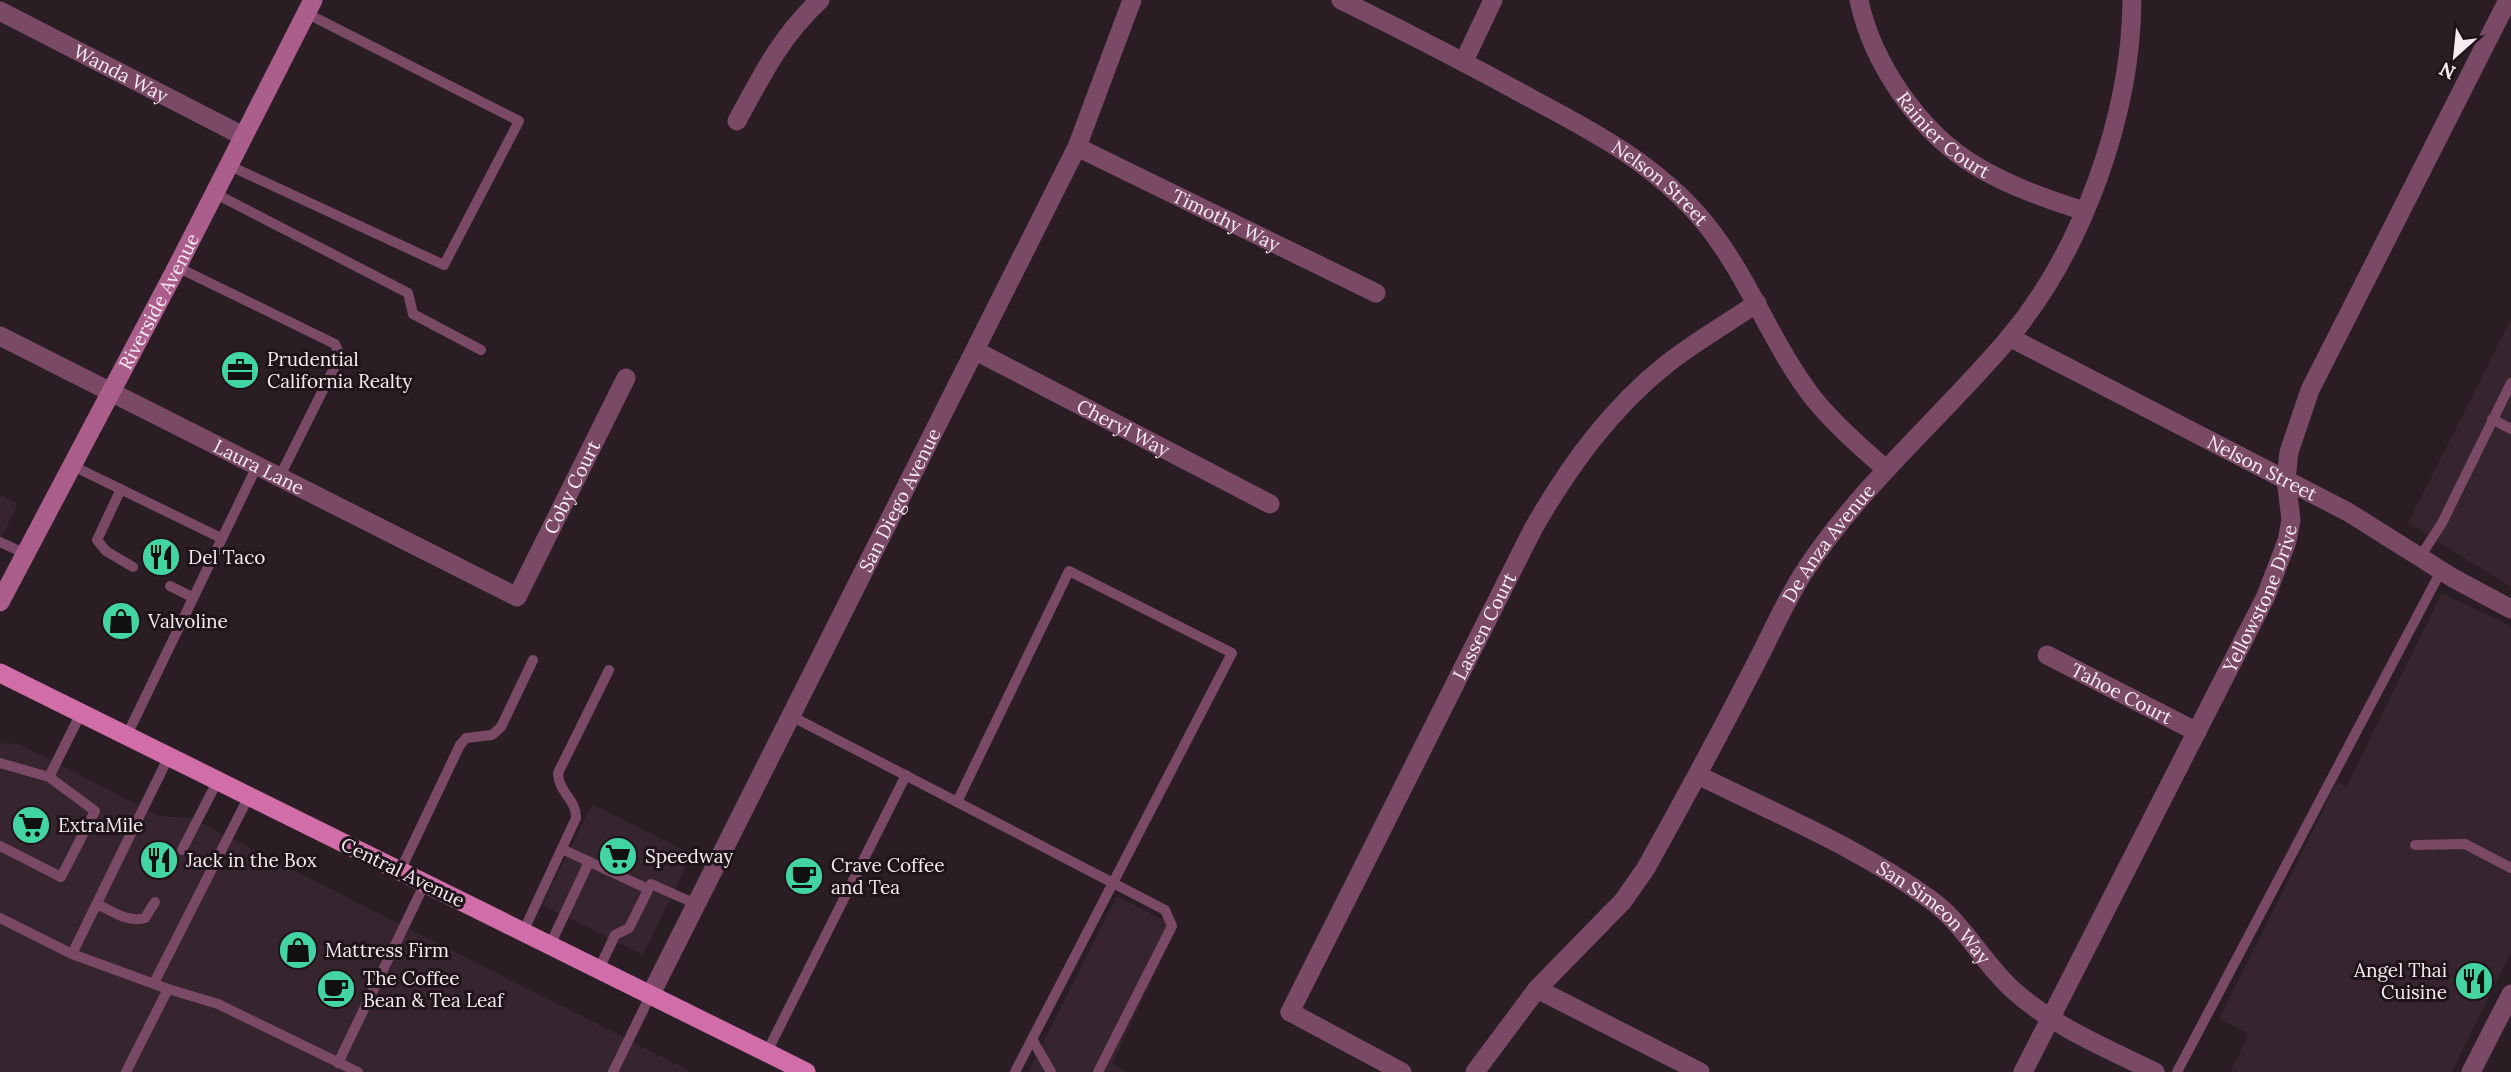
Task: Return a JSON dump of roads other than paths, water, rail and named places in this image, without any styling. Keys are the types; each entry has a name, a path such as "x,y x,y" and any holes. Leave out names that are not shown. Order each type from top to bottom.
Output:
{"main road":[{"name":"Riverside Avenue","path":"0,602 177,267 309,7"},
{"name":"Central Avenue","path":"0,673 806,1072"}],"street":[{"path":"737,121 786,36 820,0"},
{"name":"San Diego Avenue","path":"651,994 1077,147 1132,0"},
{"name":"Nelson Street","path":"1340,0 1464,61 1621,147 1671,186 1728,253 1813,398 1848,437 1886,469"},
{"path":"1464,61 1493,0"},
{"name":"Rainier Court","path":"1859,0 1865,28 1892,78 1931,130 1975,166 2036,195 2084,211"},
{"name":"De Anza Avenue","path":"1475,1072 1537,989 1623,901 1646,868 1806,569 1886,469 2009,337 2052,273 2084,211 2109,149 2125,84 2132,0"},
{"name":"Yellowstone Drive","path":"2022,1072 2266,596 2287,541 2291,520 2286,479 2297,423 2310,390 2508,0"},
{"name":"Wanda Way","path":"0,11 243,136"},
{"name":"Timothy Way","path":"1077,147 1376,293"},
{"name":"Lassen Court","path":"1402,1072 1283,1013 1556,489 1593,436 1630,397 1668,362 1757,303"},
{"name":"Laura Lane","path":"0,336 517,597"},
{"name":"Nelson Street","path":"2009,337 2348,512 2441,571 2511,609"},
{"name":"Cheryl Way","path":"976,351 1270,504"},
{"name":"Coby Court","path":"517,597 626,378"},
{"name":"Tahoe Court","path":"2047,655 2197,732"},
{"name":"San Simeon Way","path":"1698,775 1838,844 1902,880 1935,902 1960,928 1989,967 2015,991 2050,1017 2155,1072"},
{"path":"1537,989 1700,1072"},
{"path":"2471,1072 2511,994"}],"lane":[{"path":"228,165 444,265 519,121 309,7"},
{"path":"214,193 408,293 413,314 481,350"},
{"path":"177,267 335,344 340,350 340,356 279,478"},
{"path":"2420,557 2442,523 2511,383"},
{"path":"2492,419 2511,429"},
{"path":"73,466 221,538"},
{"path":"127,735 257,467"},
{"path":"121,489 97,540 106,551 133,567"},
{"path":"0,542 26,554"},
{"path":"957,802 1069,571 1232,653 1015,1072"},
{"path":"2176,1072 2441,571"},
{"path":"170,586 192,597"},
{"path":"400,871 460,745 466,738 492,735 501,727 533,660"},
{"path":"523,932 577,814 558,784 558,774 609,670"},
{"path":"49,778 80,713"},
{"path":"791,716 1165,911 1172,926 1098,1072"},
{"path":"72,954 169,756"},
{"path":"0,763 49,778 95,811 61,877 0,846"},
{"path":"767,1052 906,775"},
{"path":"182,850 218,780"},
{"path":"154,983 249,796"},
{"path":"2415,845 2465,844 2511,868"},
{"path":"562,849 648,889"},
{"path":"551,945 589,862"},
{"path":"338,1063 425,883"},
{"path":"599,969 615,936 629,928 651,884 696,904"},
{"path":"97,904 126,919 137,920 145,918 155,902"},
{"path":"0,918 72,954 218,1004 358,1072"},
{"path":"126,1072 168,989"},
{"path":"612,1072 651,994"},
{"path":"1032,1039 1051,1072"}],"place":[{"name":"Prudential California Realty","path":"240,370"},
{"name":"Del Taco","path":"161,557"},
{"name":"Valvoline","path":"121,621"},
{"name":"ExtraMile","path":"31,825"},
{"name":"Speedway","path":"618,856"},
{"name":"Jack in the Box","path":"159,860"},
{"name":"Crave Coffee and Tea","path":"804,876"},
{"name":"Mattress Firm","path":"298,950"},
{"name":"Angel Thai Cuisine","path":"2474,981"},
{"name":"The Coffee Bean & Tea Leaf","path":"336,989"}]}
